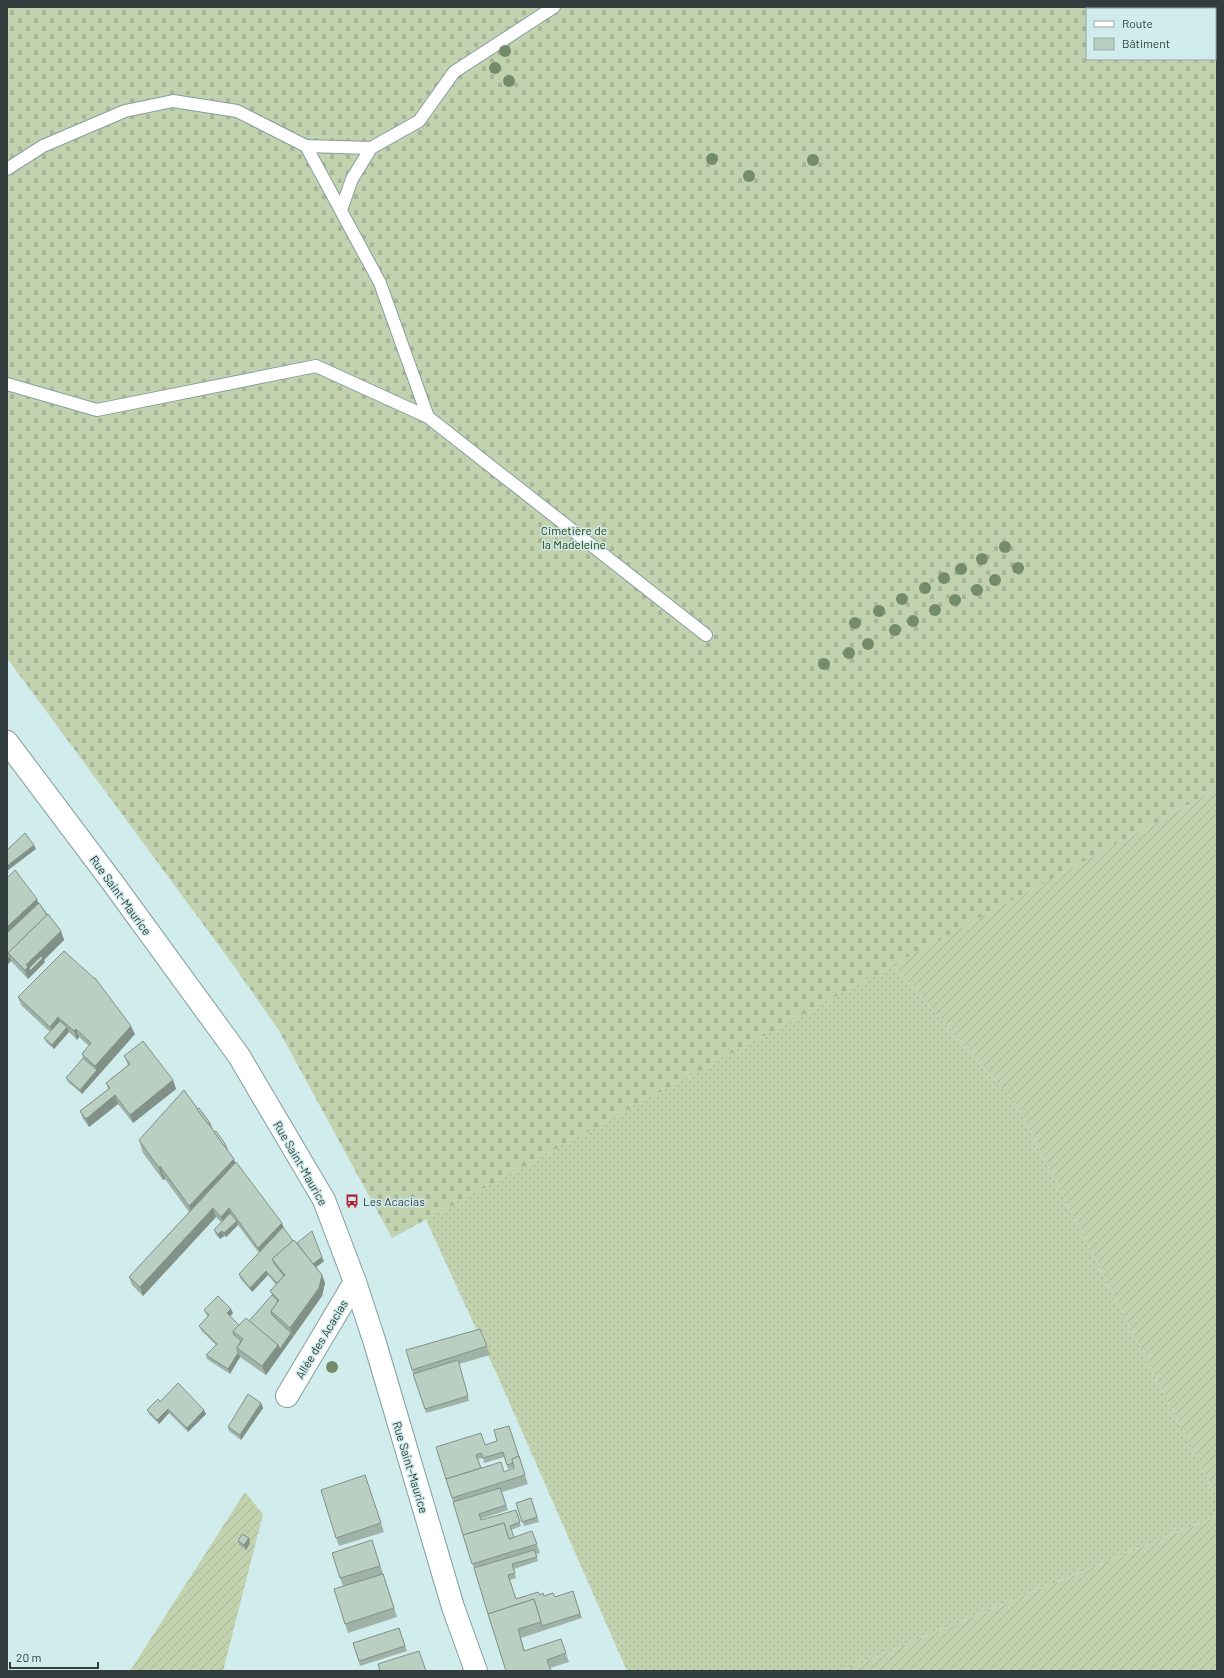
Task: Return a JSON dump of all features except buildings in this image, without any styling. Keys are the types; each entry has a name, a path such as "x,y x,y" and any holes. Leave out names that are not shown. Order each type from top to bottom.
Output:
{"street":[{"name":"Rue Saint-Maurice","path":"7,742 113,883 239,1056 324,1200 355,1282 375,1343 453,1607 476,1671"},
{"name":"Allée des Acacias","path":"287,1396 355,1282"}],"lane":[{"path":"341,210 352,179 371,148 419,121 454,72 554,7"},
{"path":"7,169 43,146 125,111 173,101 237,111 306,146 371,148"},
{"path":"306,146 380,283 428,417"},
{"path":"7,384 97,410 316,366 428,417 706,635"}],"green space":[{"name":"Cimetière de la Madeleine","path":"7,7 1217,7 1217,789 392,1238 278,1029 234,966 7,658"},
{"path":"1217,789 1217,1498 1017,1105 893,965"},
{"path":"893,965 1017,1105 1217,1498 1217,1516 842,1671 627,1671 499,1379 422,1211"},
{"path":"245,1492 263,1514 223,1671 130,1671"},
{"path":"1217,1516 1217,1671 842,1671"}],"place":[{"name":"Les Acacias","path":"352,1201"}]}
